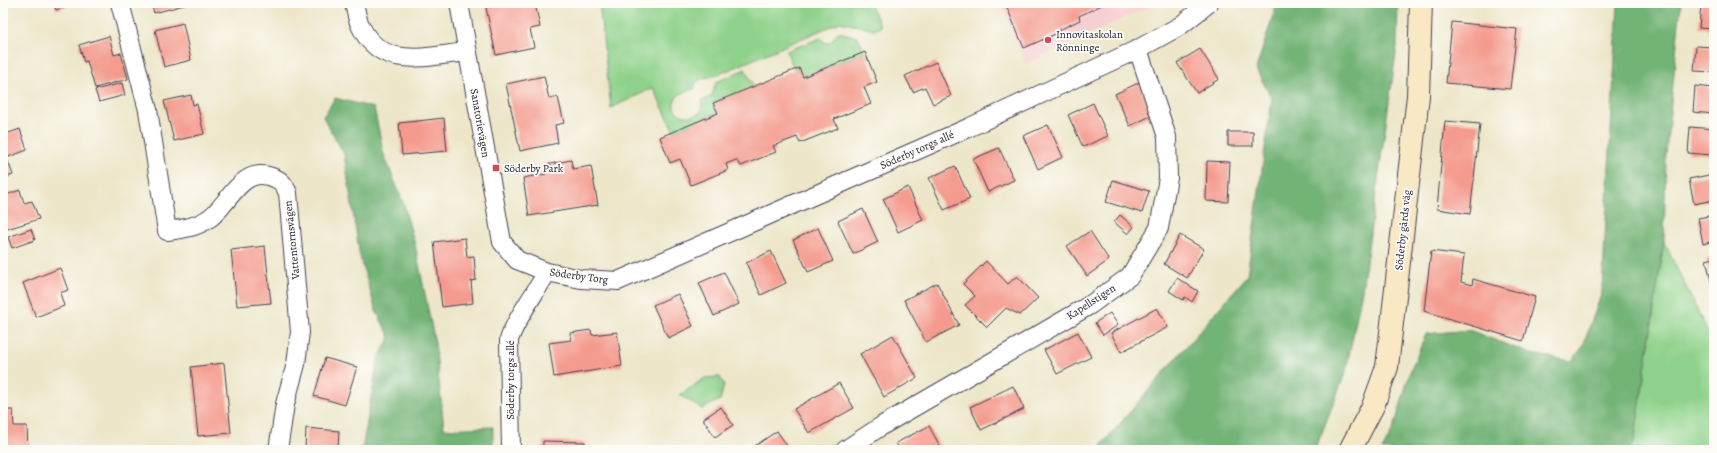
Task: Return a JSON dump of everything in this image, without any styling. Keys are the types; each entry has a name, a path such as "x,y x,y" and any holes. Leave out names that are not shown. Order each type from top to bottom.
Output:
{"main road":[{"name":"Söderby gårds väg","path":"1350,450 1373,406 1387,367 1418,96 1421,3"}],"street":[{"name":"Vattentornsvägen","path":"120,3 148,110 167,231 187,228 212,217 242,182 251,177 261,174 278,179 282,182 288,193 300,332 296,364 285,404 278,450"},
{"path":"354,3 360,26 369,40 378,50 391,56 404,58 467,52"},
{"name":"Sanatorievägen","path":"459,3 502,242"},
{"name":"Söderby torgs allé","path":"618,281 968,128 1138,49 1180,26 1208,3"},
{"name":"Kapellstigen","path":"845,450 883,425 1090,306 1130,276 1159,228 1168,178 1167,137 1138,49"},
{"name":"Söderby Torg","path":"502,242 517,260 547,272 581,279 618,281"},
{"name":"Söderby torgs allé","path":"511,450 509,340 514,326 547,272"}],"shaded area":[{"name":"Innovitaskolan Rönninge","path":"1001,3 1156,3 1026,64"}],"green space":[{"path":"599,3 870,3 881,27 874,30 840,22 715,76 703,78 696,82 694,89 679,95 675,100 675,109 682,115 688,116 701,112 702,101 712,96 716,82 745,69 754,87 714,103 718,113 674,131 653,88 611,108"},
{"path":"1277,3 1398,3 1397,47 1362,290 1346,371 1317,445 1314,450 1097,450 1247,276 1272,99 1256,69"},
{"path":"1618,3 1681,3 1666,153 1664,242 1634,444 1627,450 1382,450 1394,428 1410,372 1426,334 1469,330 1531,354 1572,361 1583,346 1602,292"},
{"path":"838,32 858,37 865,52 803,77 799,68 795,70 786,51 821,38 826,43 831,42"},
{"path":"335,98 374,108 384,155 403,202 415,245 435,343 444,429 493,427 493,450 362,450 378,359 390,337 376,311 360,257 344,154 323,117"},
{"path":"1664,242 1714,345 1714,450 1627,450 1634,444"},
{"path":"720,377 724,385 720,400 702,409 680,395 705,378"}],"building":[{"path":"54,3 78,3 56,10"},
{"path":"151,3 188,3 188,4 154,13"},
{"path":"485,3 535,3 540,27 530,29 534,47 496,55"},
{"path":"1005,3 1106,3 1079,16 1080,20 1059,30 1060,32 1024,48"},
{"path":"1701,3 1714,4 1714,29 1699,28"},
{"path":"1452,22 1517,29 1510,89 1446,83"},
{"path":"183,23 191,60 164,67 155,30"},
{"path":"109,36 114,55 121,53 128,79 95,88 87,61 84,62 79,45"},
{"path":"1696,46 1714,47 1714,72 1694,71"},
{"path":"1200,49 1219,79 1197,93 1177,63"},
{"path":"865,52 877,82 864,87 871,104 834,119 838,128 800,143 797,137 773,146 776,152 741,166 736,160 726,164 728,170 691,185 680,159 670,163 660,137 718,113 713,103 799,68 803,77"},
{"path":"936,62 951,96 933,104 925,87 913,92 905,76"},
{"path":"544,76 549,99 558,97 564,123 555,125 558,143 520,151 506,84"},
{"path":"1140,82 1155,114 1130,126 1115,94"},
{"path":"122,83 125,95 99,102 95,90"},
{"path":"1695,86 1714,88 1714,114 1693,112"},
{"path":"191,95 193,105 197,104 204,134 174,141 164,101"},
{"path":"1093,103 1108,136 1083,147 1068,115"},
{"path":"444,118 447,151 402,155 399,123"},
{"path":"1445,121 1480,124 1470,214 1437,209"},
{"path":"1048,125 1063,157 1038,169 1023,136"},
{"path":"1690,127 1714,129 1714,167 1711,167 1712,155 1688,153"},
{"path":"20,129 27,150 3,159 3,135"},
{"path":"1228,132 1253,132 1253,146 1228,146"},
{"path":"999,148 1014,180 988,192 973,159"},
{"path":"571,160 573,169 591,166 598,205 529,216 523,178 546,174 545,165"},
{"path":"8,161 13,175 3,178 3,163"},
{"path":"1207,161 1230,162 1228,202 1206,201"},
{"path":"955,166 970,199 944,210 929,178"},
{"path":"1714,174 1714,200 1694,204 1689,179"},
{"path":"1113,180 1149,191 1142,213 1106,202"},
{"path":"908,187 923,220 898,232 883,199"},
{"path":"20,190 24,203 32,201 39,219 4,230 3,196"},
{"path":"863,209 878,242 853,254 838,221"},
{"path":"1120,215 1134,227 1128,234 1114,222"},
{"path":"1714,215 1714,241 1703,244 1698,218"},
{"path":"818,228 833,261 808,272 793,240"},
{"path":"31,229 35,240 12,248 8,237"},
{"path":"1090,231 1109,260 1087,276 1067,246"},
{"path":"1180,235 1204,249 1187,278 1164,264"},
{"path":"465,238 467,257 474,256 476,280 471,281 473,303 442,307 434,242"},
{"path":"265,246 271,303 237,306 231,250"},
{"path":"771,251 786,283 761,295 746,263"},
{"path":"1431,251 1464,255 1461,282 1472,285 1473,279 1535,297 1523,341 1424,311"},
{"path":"1714,258 1714,284 1712,285 1706,260"},
{"path":"986,261 1008,284 1017,276 1038,298 1020,315 1006,308 987,327 965,305 975,296 963,284"},
{"path":"60,268 68,290 60,293 64,306 36,317 23,283"},
{"path":"724,272 739,304 714,316 699,283"},
{"path":"1177,278 1198,291 1192,302 1185,297 1183,300 1169,291"},
{"path":"937,283 959,325 926,342 904,300"},
{"path":"678,294 693,326 668,338 653,305"},
{"path":"1157,308 1168,327 1121,352 1111,333"},
{"path":"1110,313 1118,325 1103,335 1095,323"},
{"path":"591,330 592,335 617,332 622,366 554,377 549,343 571,340 570,333"},
{"path":"1078,332 1091,357 1057,374 1044,350"},
{"path":"893,335 917,378 884,397 860,354"},
{"path":"325,358 357,367 345,405 314,396"},
{"path":"224,363 231,433 198,436 191,367"},
{"path":"839,383 854,408 809,433 794,409"},
{"path":"1013,386 1024,409 981,430 970,407"},
{"path":"721,407 733,425 715,437 703,419"},
{"path":"3,410 13,410 14,426 27,426 28,449 3,450"},
{"path":"929,426 942,450 900,450 896,443"},
{"path":"306,428 339,431 338,450 305,450"},
{"path":"777,431 790,450 749,450"},
{"path":"543,441 585,442 585,450 543,450"}],"place":[{"name":"Innovitaskolan Rönninge","path":"1048,40"},
{"name":"Söderby Park","path":"496,168"}]}
